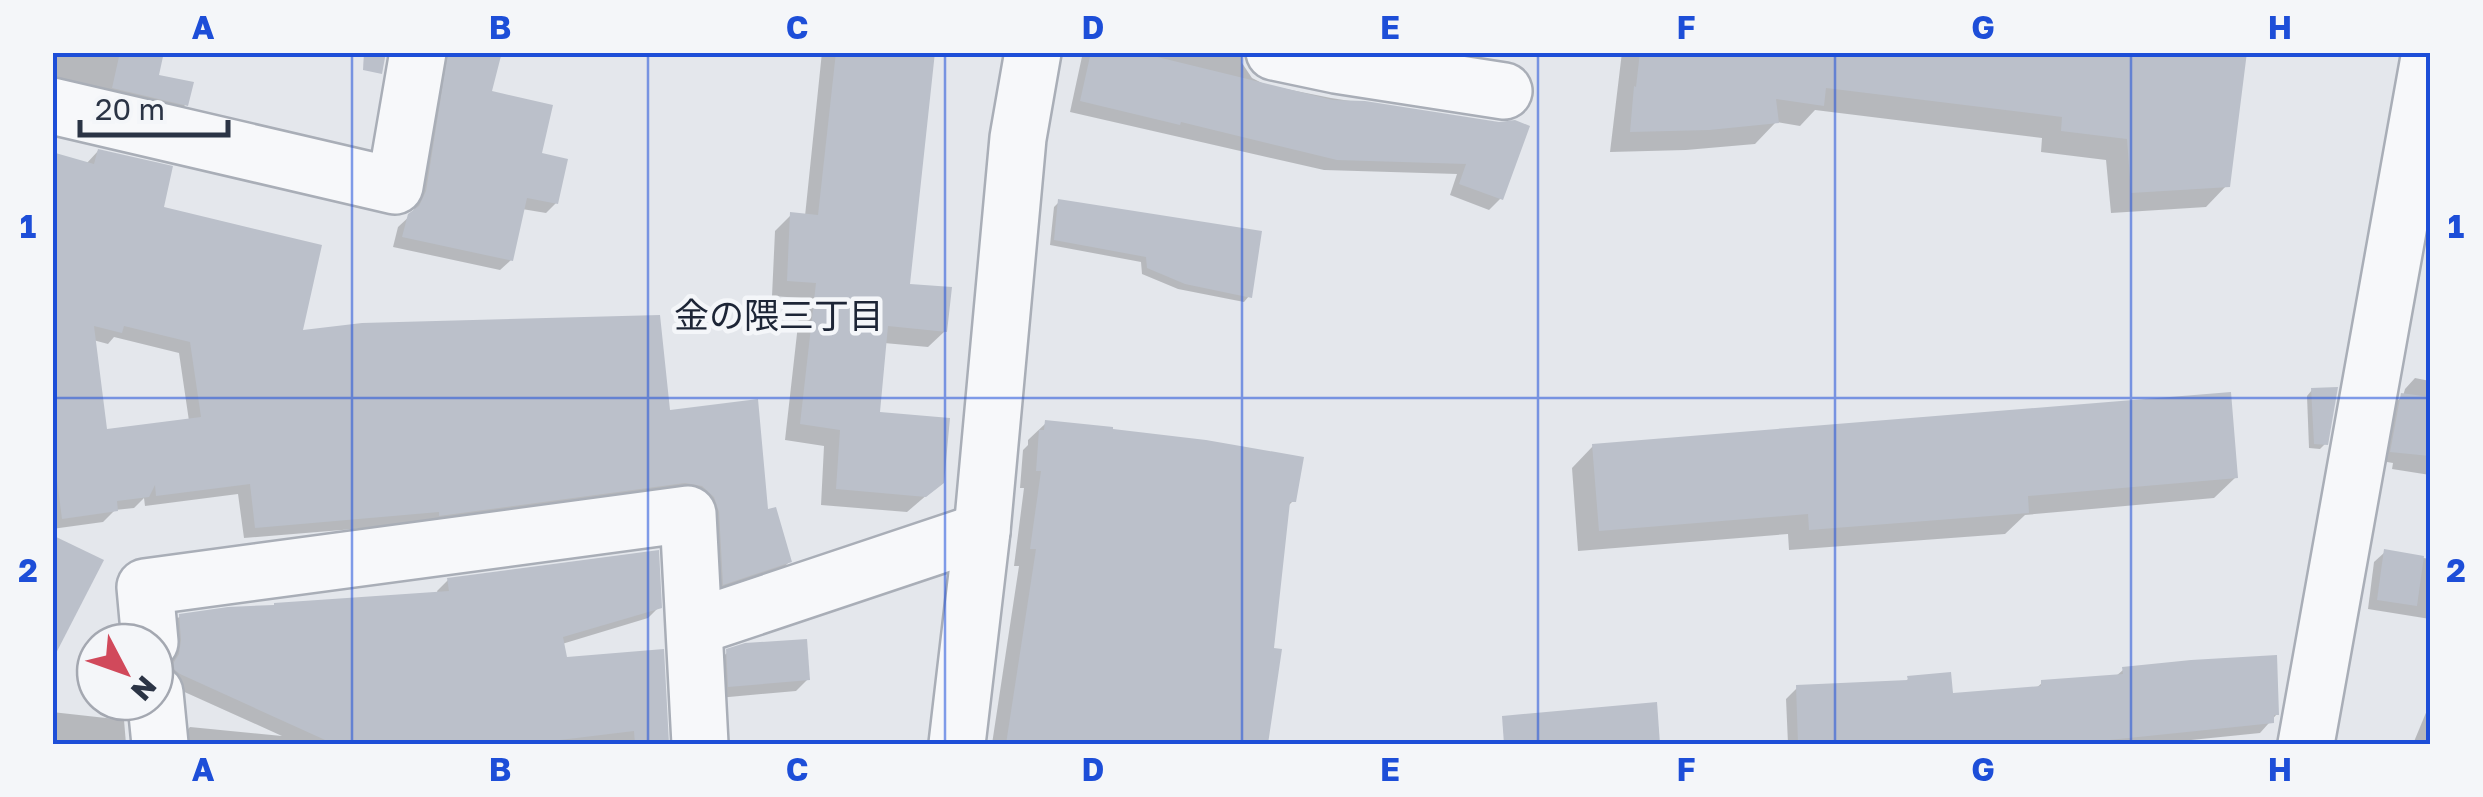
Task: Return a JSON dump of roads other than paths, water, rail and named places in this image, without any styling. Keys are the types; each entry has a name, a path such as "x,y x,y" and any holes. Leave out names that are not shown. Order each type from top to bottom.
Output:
{"street":[{"path":"52,106 395,186 418,52"},
{"path":"957,744 982,531 1018,138 1033,52"},
{"path":"1274,52 1336,59 1504,91"},
{"path":"2306,744 2430,52"},
{"path":"148,622 145,587 688,514 700,744"},
{"path":"695,627 982,531"}],"district":[{"name":"金の隈三丁目","path":"779,316"}]}
